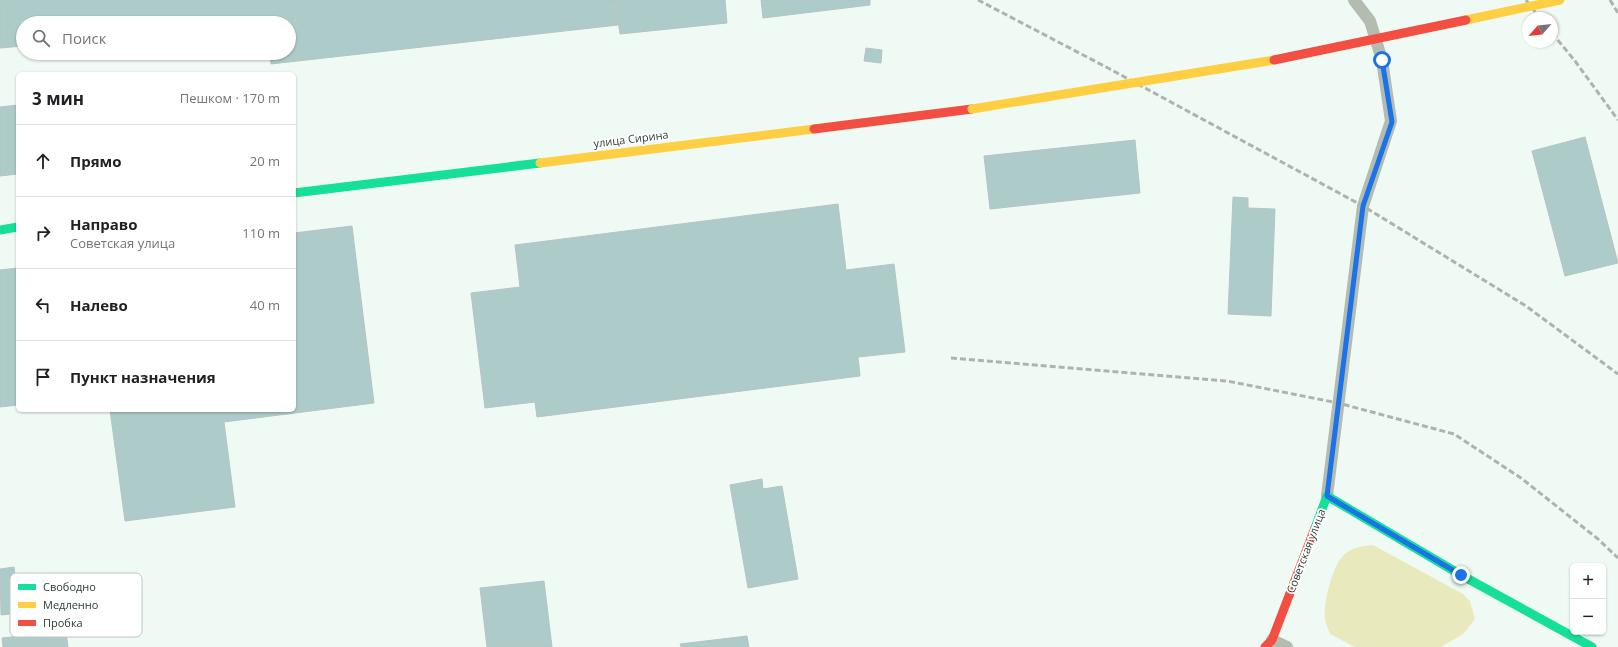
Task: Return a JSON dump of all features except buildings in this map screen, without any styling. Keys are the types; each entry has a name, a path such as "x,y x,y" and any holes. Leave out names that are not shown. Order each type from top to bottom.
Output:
{"street":[{"name":"улица Сирина","path":"296,193 972,109 1295,57 1560,0"},
{"path":"0,230 16,227"},
{"name":"Советская улица","path":"1268,643 1327,496"},
{"path":"1327,496 1461,575 1592,647"}],"lane":[{"name":"Советская улица","path":"1327,496 1363,206 1392,122 1380,54 1370,21 1354,0"},
{"path":"1268,643 1287,647"}],"green space":[{"path":"1373,545 1463,594 1470,601 1475,619 1463,634 1441,647 1355,647 1330,634 1325,621 1325,605 1329,586 1338,562 1348,551"}],"railway":[{"path":"978,0 1108,68 1363,206 1526,306 1618,374"},
{"path":"1526,0 1535,12"},
{"path":"1610,0 1618,13"},
{"path":"1558,40 1618,120"},
{"path":"951,358 1227,381 1338,403 1454,434 1521,478 1598,539 1618,558"}],"traffic: fast":[{"path":"296,193 540,163"},
{"path":"0,230 16,227"},
{"path":"1315,528 1327,496 1461,575 1592,647"}],"traffic: slow":[{"path":"1466,20 1560,0"},
{"path":"972,109 1274,60"},
{"path":"540,163 814,129"}],"traffic: jam":[{"path":"1274,60 1466,20"},
{"path":"814,129 972,109"},
{"path":"1265,647 1272,640 1315,528"}],"route":[{"path":"1382,60 1392,122 1363,206 1327,496 1461,575"}]}
